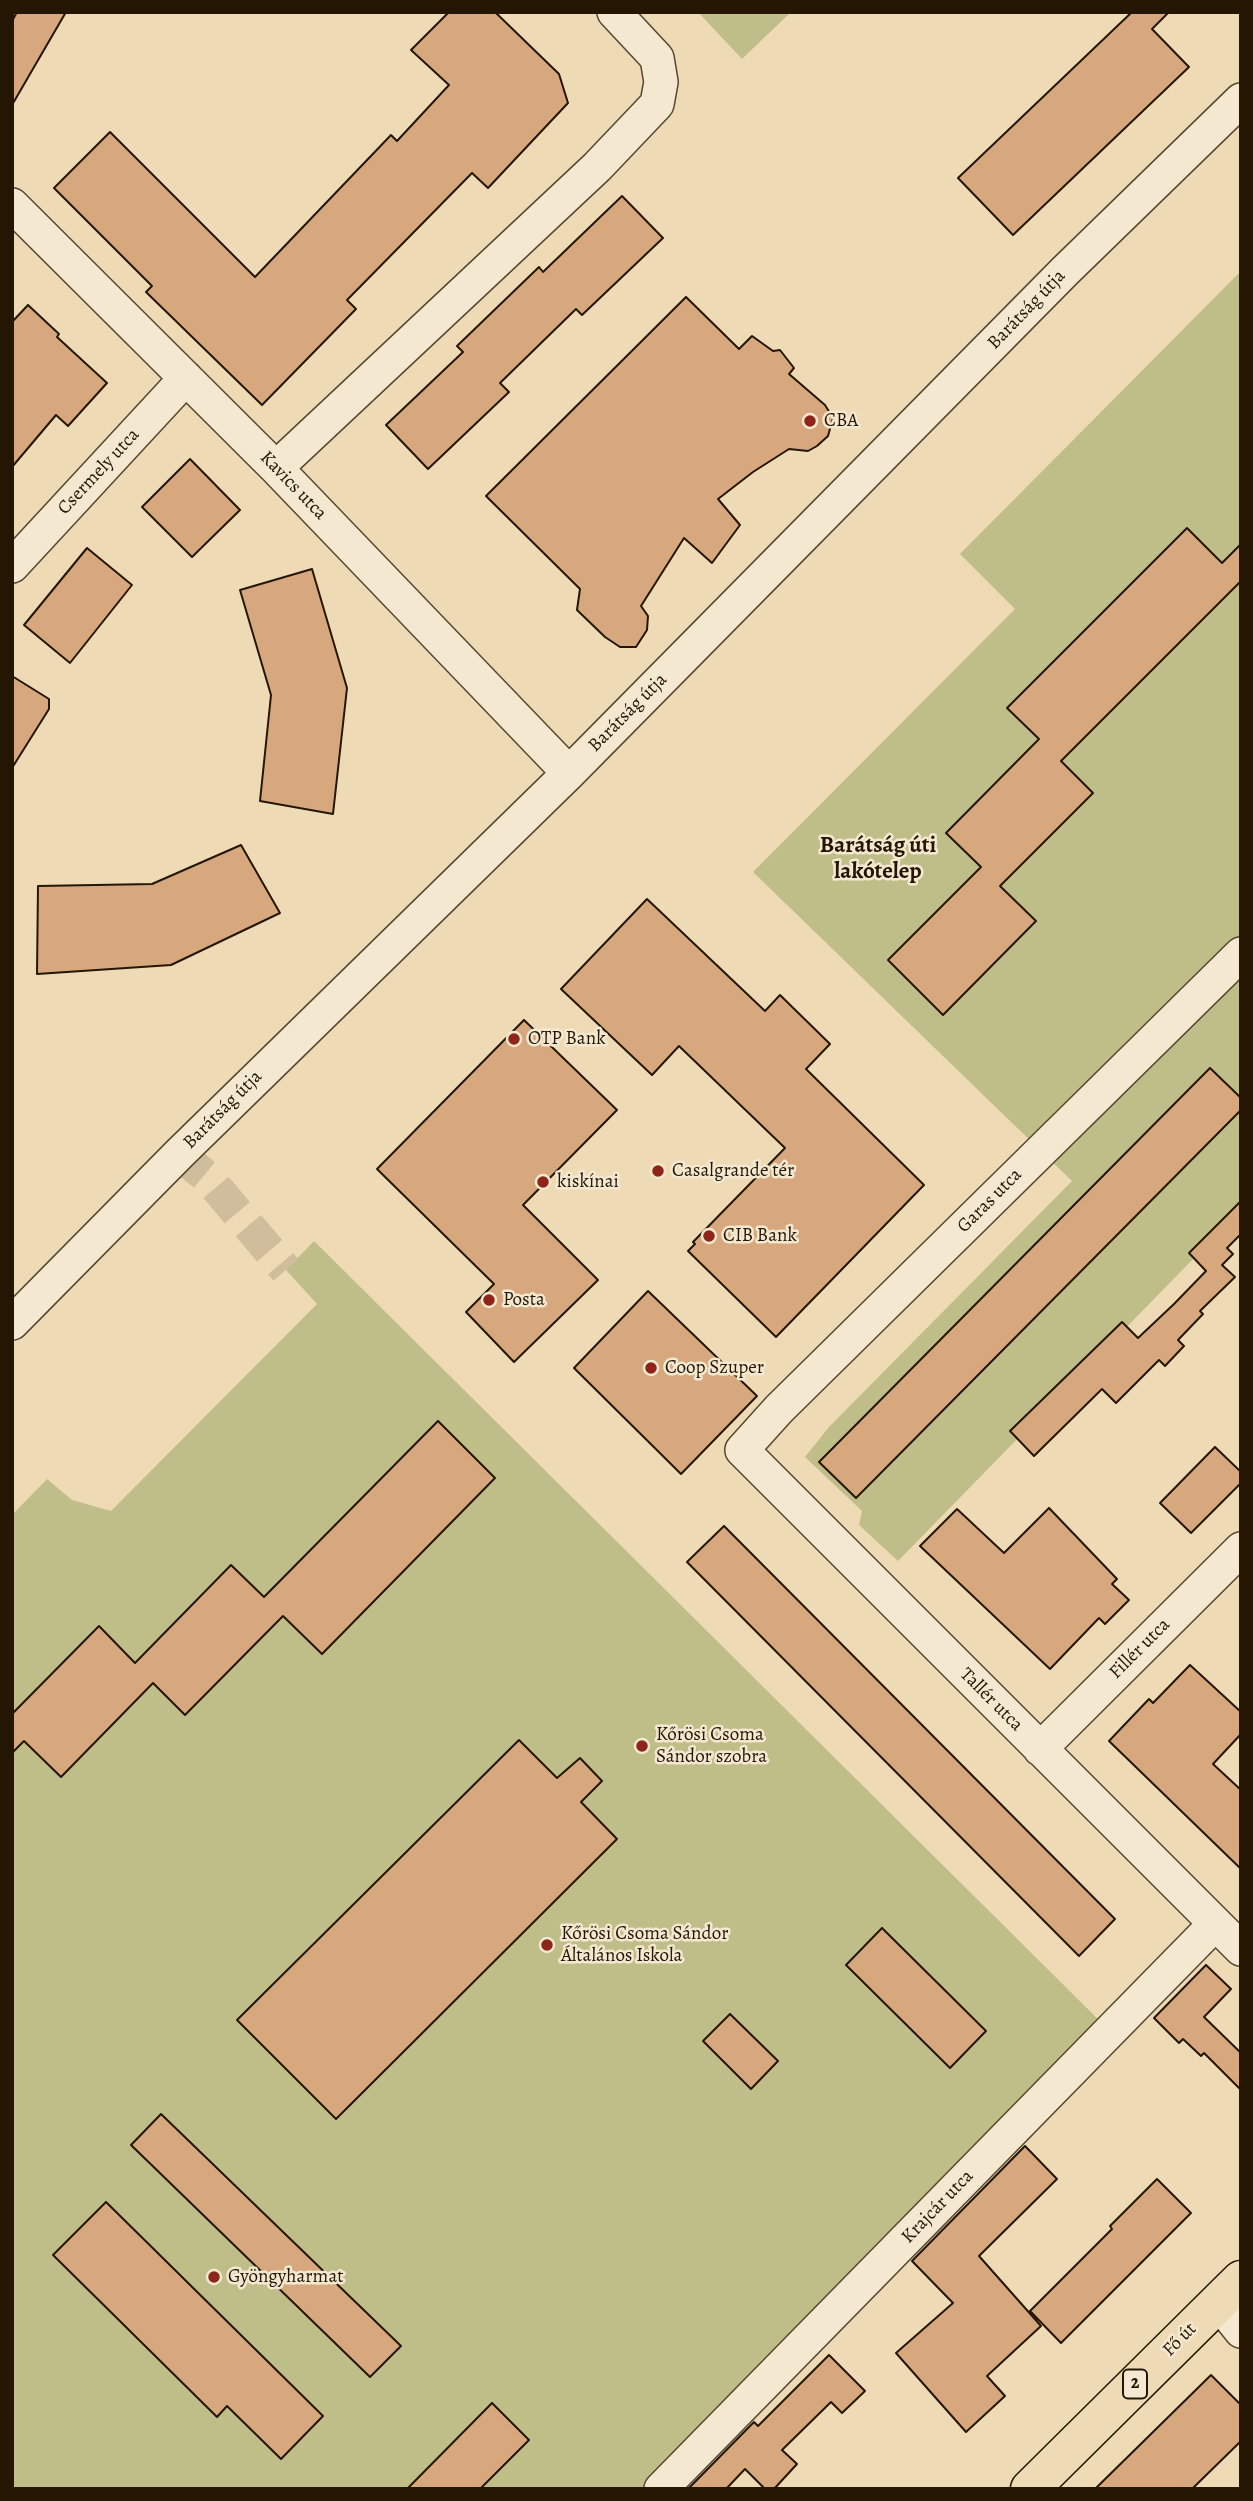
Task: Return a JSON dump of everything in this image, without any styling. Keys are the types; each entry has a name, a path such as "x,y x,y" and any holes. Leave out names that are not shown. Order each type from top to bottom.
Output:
{"main road":[{"name":"Fő út","path":"1030,2489 1233,2304"}],"street":[{"path":"276,468 597,167 657,104 661,82 657,58 614,12"},
{"name":"Barátság útja","path":"12,1323 188,1145 569,773 1065,271 1241,100"},
{"name":"Kavics utca","path":"12,205 276,468 569,773"},
{"name":"Csermely utca","path":"12,566 186,378"},
{"name":"Garas utca","path":"742,1450 779,1409 1241,954"},
{"name":"Tallér utca","path":"742,1450 1241,1949"},
{"name":"Fillér utca","path":"1040,1749 1241,1549"},
{"name":"Krajcár utca","path":"661,2489 1215,1924"}],"shaded area":[{"path":"698,12 791,12 742,59"},
{"path":"1241,271 1241,1210 898,1561 859,1525 862,1511 805,1457 829,1427 1072,1181 753,872 1015,609 960,554"},
{"path":"314,1241 1110,2031 661,2489 12,2489 12,1515 47,1479 72,1500 111,1511 317,1304 286,1270"}],"building":[{"path":"17,12 66,12 12,105 12,21"},
{"path":"449,12 495,12 559,74 568,103 488,188 472,173 347,300 356,309 262,405 146,292 152,286 54,188 110,132 255,277 391,135 397,141 449,85 411,50"},
{"path":"1132,12 1169,12 1152,29 1189,67 1013,235 958,178"},
{"path":"622,196 663,238 582,315 576,309 500,383 509,392 428,469 386,425 463,352 457,346 539,267 543,272"},
{"path":"686,297 739,349 752,336 773,351 780,350 794,368 789,374 825,405 833,418 828,436 817,446 808,451 789,449 718,499 740,525 712,563 684,538 641,606 648,616 647,630 636,647 620,647 605,637 577,610 580,589 486,496"},
{"path":"28,305 59,334 57,337 107,383 68,426 56,415 12,467 12,322"},
{"path":"190,459 240,510 192,557 142,507"},
{"path":"1187,528 1222,563 1241,544 1241,581 1061,761 1093,793 1000,886 1036,921 943,1015 888,960 981,867 946,833 1039,739 1007,708"},
{"path":"87,548 132,585 70,663 24,625"},
{"path":"312,569 347,688 333,814 260,801 271,695 240,590"},
{"path":"12,676 49,699 49,709 12,768"},
{"path":"241,845 280,913 171,965 37,974 38,886 152,884"},
{"path":"647,899 765,1011 780,995 830,1044 806,1069 924,1185 776,1337 688,1251 695,1244 693,1242 785,1148 679,1046 652,1075 561,989"},
{"path":"524,1020 617,1110 523,1205 598,1280 514,1362 466,1312 494,1284 377,1169"},
{"path":"1210,1068 1241,1098 1241,1110 856,1498 819,1462"},
{"path":"1241,1201 1241,1234 1227,1248 1233,1254 1222,1265 1235,1277 1200,1311 1203,1314 1178,1340 1184,1346 1165,1366 1159,1360 1116,1403 1102,1389 1034,1456 1010,1431 1122,1322 1138,1338 1174,1304 1206,1271 1189,1253"},
{"path":"648,1291 757,1396 681,1474 574,1368"},
{"path":"438,1421 495,1478 322,1654 283,1616 185,1715 153,1683 61,1777 24,1741 12,1753 12,1714 99,1626 135,1663 231,1565 264,1597"},
{"path":"1215,1447 1241,1472 1241,1483 1191,1533 1160,1503"},
{"path":"1049,1508 1117,1579 1112,1584 1129,1600 1105,1624 1099,1618 1050,1669 920,1546 957,1509 1004,1553"},
{"path":"724,1526 1115,1919 1079,1956 687,1562"},
{"path":"1190,1665 1241,1712 1241,1734 1213,1764 1241,1790 1241,1869 1109,1741 1149,1699 1153,1703"},
{"path":"519,1740 557,1778 580,1758 602,1781 581,1802 617,1839 336,2119 237,2020"},
{"path":"882,1928 986,2031 950,2068 846,1965"},
{"path":"1206,1965 1231,1989 1204,2017 1241,2053 1241,2090 1204,2053 1201,2056 1183,2039 1179,2043 1154,2018"},
{"path":"730,2014 778,2061 751,2089 703,2041"},
{"path":"161,2114 401,2346 370,2377 131,2145"},
{"path":"1025,2146 1057,2179 979,2256 1041,2326 987,2376 1005,2396 966,2432 896,2353 953,2303 912,2261"},
{"path":"1157,2179 1191,2213 1061,2343 1030,2311 1112,2229 1110,2226"},
{"path":"106,2202 323,2416 281,2459 227,2406 217,2417 53,2255"},
{"path":"829,2355 865,2391 842,2413 831,2402 782,2450 797,2464 774,2489 765,2489 745,2469 726,2489 688,2489 754,2422 758,2426"},
{"path":"1211,2375 1241,2405 1241,2441 1192,2489 1095,2489"},
{"path":"492,2403 529,2440 480,2489 407,2489"}],"tunnel":[{"path":"179,1154 208,1178 286,1270"}],"place":[{"name":"CBA","path":"810,421"},
{"name":"OTP Bank","path":"514,1039"},
{"name":"Casalgrande tér","path":"658,1171"},
{"name":"kiskínai","path":"543,1182"},
{"name":"CIB Bank","path":"709,1236"},
{"name":"Posta","path":"489,1300"},
{"name":"Coop Szuper","path":"651,1368"},
{"name":"Kőrösi Csoma Sándor szobra","path":"642,1746"},
{"name":"Kőrösi Csoma Sándor Általános Iskola","path":"547,1945"},
{"name":"Gyöngyharmat","path":"214,2277"}],"district":[{"name":"Barátság úti lakótelep","path":"878,859"}]}
